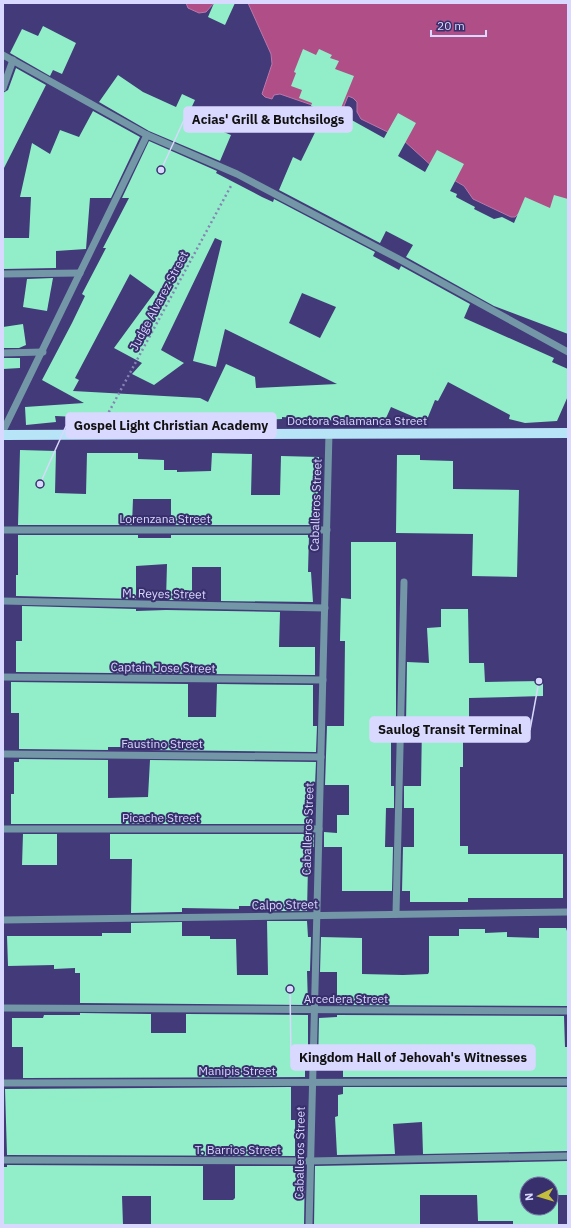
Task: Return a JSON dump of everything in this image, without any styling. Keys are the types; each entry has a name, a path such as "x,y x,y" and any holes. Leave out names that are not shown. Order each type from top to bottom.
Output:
{"main road":[{"name":"Doctora Salamanca Street","path":"3,435 97,436 568,433"}],"street":[{"path":"3,55 147,135 237,174 397,258 568,352"},
{"path":"3,88 13,60"},
{"path":"3,431 43,352 147,135"},
{"path":"3,274 80,273"},
{"path":"3,353 43,352"},
{"name":"Caballeros Street","path":"309,1225 329,434"},
{"name":"Lorenzana Street","path":"3,530 327,530"},
{"path":"396,914 404,582"},
{"name":"M. Reyes Street","path":"3,601 325,608"},
{"name":"Captain Jose Street","path":"3,677 323,680"},
{"name":"Faustino Street","path":"3,754 321,757"},
{"name":"Picache Street","path":"3,829 319,828"},
{"name":"Calpo Street","path":"3,920 568,912"},
{"name":"Arcedera Street","path":"3,1008 568,1012"},
{"name":"Manipis Street","path":"3,1083 568,1082"},
{"name":"T. Barrios Street","path":"3,1160 310,1161 568,1156"}],"path":[{"name":"Judge Alvarez Street","path":"97,436 237,174"}],"shaded area":[{"path":"186,3 214,3 206,12 199,13 188,8"},
{"path":"248,3 568,3 568,219 520,212 515,217 511,217 473,199 464,186 435,169 402,139 361,119 357,112 357,102 353,98 348,96 342,111 335,113 280,94 274,95 272,99 265,97 262,94 272,64 271,54"}],"building":[{"path":"214,3 235,3 225,25 208,17"},
{"path":"43,26 76,43 62,74 53,70 50,76 10,53 22,29 38,36"},
{"path":"303,49 316,55 319,49 332,55 330,58 339,61 335,69 354,76 339,113 384,138 398,113 416,123 398,156 425,172 437,150 464,164 450,191 457,194 456,197 475,207 474,209 494,219 502,217 514,223 525,197 550,208 554,195 568,199 568,334 494,306 406,257 413,245 386,231 380,243 279,190 293,157 301,161 325,112 311,106 312,103 299,98 302,90 291,86 296,73 294,72"},
{"path":"16,68 46,85 3,170 3,93 8,90"},
{"path":"118,75 143,92 176,107 182,94 195,100 187,117 231,135 220,161 149,131 99,102"},
{"path":"93,111 140,137 111,198 90,198 86,249 56,251 56,268 3,269 3,238 29,238 31,197 20,197 32,143 50,154 60,130 79,137"},
{"path":"149,141 217,171 216,173 262,197 273,202 274,199 375,252 373,256 399,270 401,266 470,304 464,318 554,358 552,362 568,369 568,396 557,421 525,423 509,419 510,415 448,382 438,401 435,400 426,422 391,407 382,427 369,423 282,417 282,419 257,420 257,422 220,424 220,420 197,419 194,425 165,425 101,415 101,418 55,416 56,422 26,425 25,407 84,403 42,380 85,296 82,294 106,248 103,248 129,198 122,198","holes":["215,238 222,241 193,361 216,367 225,329 337,384 256,388 255,377 226,364 208,402 200,398 73,391 79,380 75,378 130,274 155,292 114,348 142,363 132,374 154,385 184,363 161,350","302,293 336,307 320,338 289,323"]},
{"path":"53,278 47,311 23,307 27,279"},
{"path":"23,324 26,345 19,348 3,348 3,327"},
{"path":"3,358 20,358 20,368 3,369"},
{"path":"20,450 56,451 55,493 86,494 87,453 138,453 138,459 164,460 164,470 177,470 177,472 211,471 212,453 252,454 251,495 280,495 281,456 319,457 318,525 171,525 171,499 133,499 132,525 18,525"},
{"path":"397,455 420,455 420,460 453,461 453,489 519,490 517,577 472,576 473,534 396,533"},
{"path":"18,535 138,535 138,538 171,538 171,535 309,535 308,572 311,572 313,602 221,601 221,567 192,567 192,600 166,600 167,564 136,566 136,599 16,596 16,575 18,575"},
{"path":"351,542 396,542 396,724 391,724 391,786 394,786 394,808 386,808 385,847 393,847 392,891 342,891 342,847 324,847 324,832 337,833 337,815 349,815 349,785 325,785 327,726 344,726 345,641 340,641 341,598 351,599"},
{"path":"22,606 136,609 136,611 166,610 280,612 279,647 315,647 315,675 16,672 16,641 22,641"},
{"path":"441,609 468,609 469,663 484,663 485,682 543,681 543,696 469,698 469,724 463,724 463,767 460,767 460,846 468,846 468,854 563,854 563,898 468,898 468,902 410,902 410,891 402,891 403,847 414,847 414,808 404,808 404,786 421,786 422,724 406,724 407,662 429,663 427,628 441,627"},
{"path":"11,682 188,684 188,717 216,717 217,684 313,685 313,726 317,726 316,752 150,750 150,747 108,747 108,750 19,749 19,713 11,713"},
{"path":"19,759 108,760 108,798 148,797 150,760 316,762 315,785 310,785 309,788 308,824 11,824 11,794 14,794 14,762 19,762"},
{"path":"23,834 57,834 57,865 22,865"},
{"path":"110,834 314,834 314,847 311,847 310,866 308,866 307,911 267,911 267,906 239,906 239,909 182,908 182,912 131,913 132,859 110,859"},
{"path":"267,921 307,921 308,937 311,937 310,971 307,971 308,1005 80,1003 80,973 75,973 75,968 54,969 54,965 8,966 7,936 102,936 102,933 131,933 131,923 182,922 182,936 210,936 210,939 236,939 237,975 268,975"},
{"path":"539,928 566,928 568,934 568,1006 337,1005 337,972 320,972 321,937 362,938 362,974 428,974 429,936 459,936 459,929 485,929 485,933 507,932 507,937 539,938"},
{"path":"80,1013 151,1014 151,1033 186,1033 186,1014 308,1015 308,1066 305,1066 305,1077 23,1078 23,1047 12,1047 12,1018 43,1018 44,1015 80,1015"},
{"path":"337,1015 564,1016 565,1047 568,1047 568,1077 343,1077 343,1065 318,1066 319,1018 337,1017"},
{"path":"291,1087 291,1120 295,1120 295,1156 7,1155 5,1089"},
{"path":"343,1087 568,1087 568,1151 423,1154 422,1122 393,1124 395,1154 337,1155 335,1117 338,1116 338,1095 343,1094"},
{"path":"568,1161 568,1195 559,1195 559,1176 519,1176 519,1216 558,1216 558,1225 513,1225 513,1221 478,1221 477,1195 420,1195 420,1225 314,1225 315,1166"},
{"path":"7,1165 203,1166 203,1200 233,1200 235,1198 235,1166 305,1166 304,1225 151,1225 151,1196 122,1196 123,1225 3,1225 3,1167 7,1167"}],"place":[{"name":"Acias' Grill & Butchsilogs","path":"161,170"},
{"name":"Gospel Light Christian Academy","path":"40,484"},
{"name":"Saulog Transit Terminal","path":"539,681"},
{"name":"Kingdom Hall of Jehovah's Witnesses","path":"290,989"}]}
